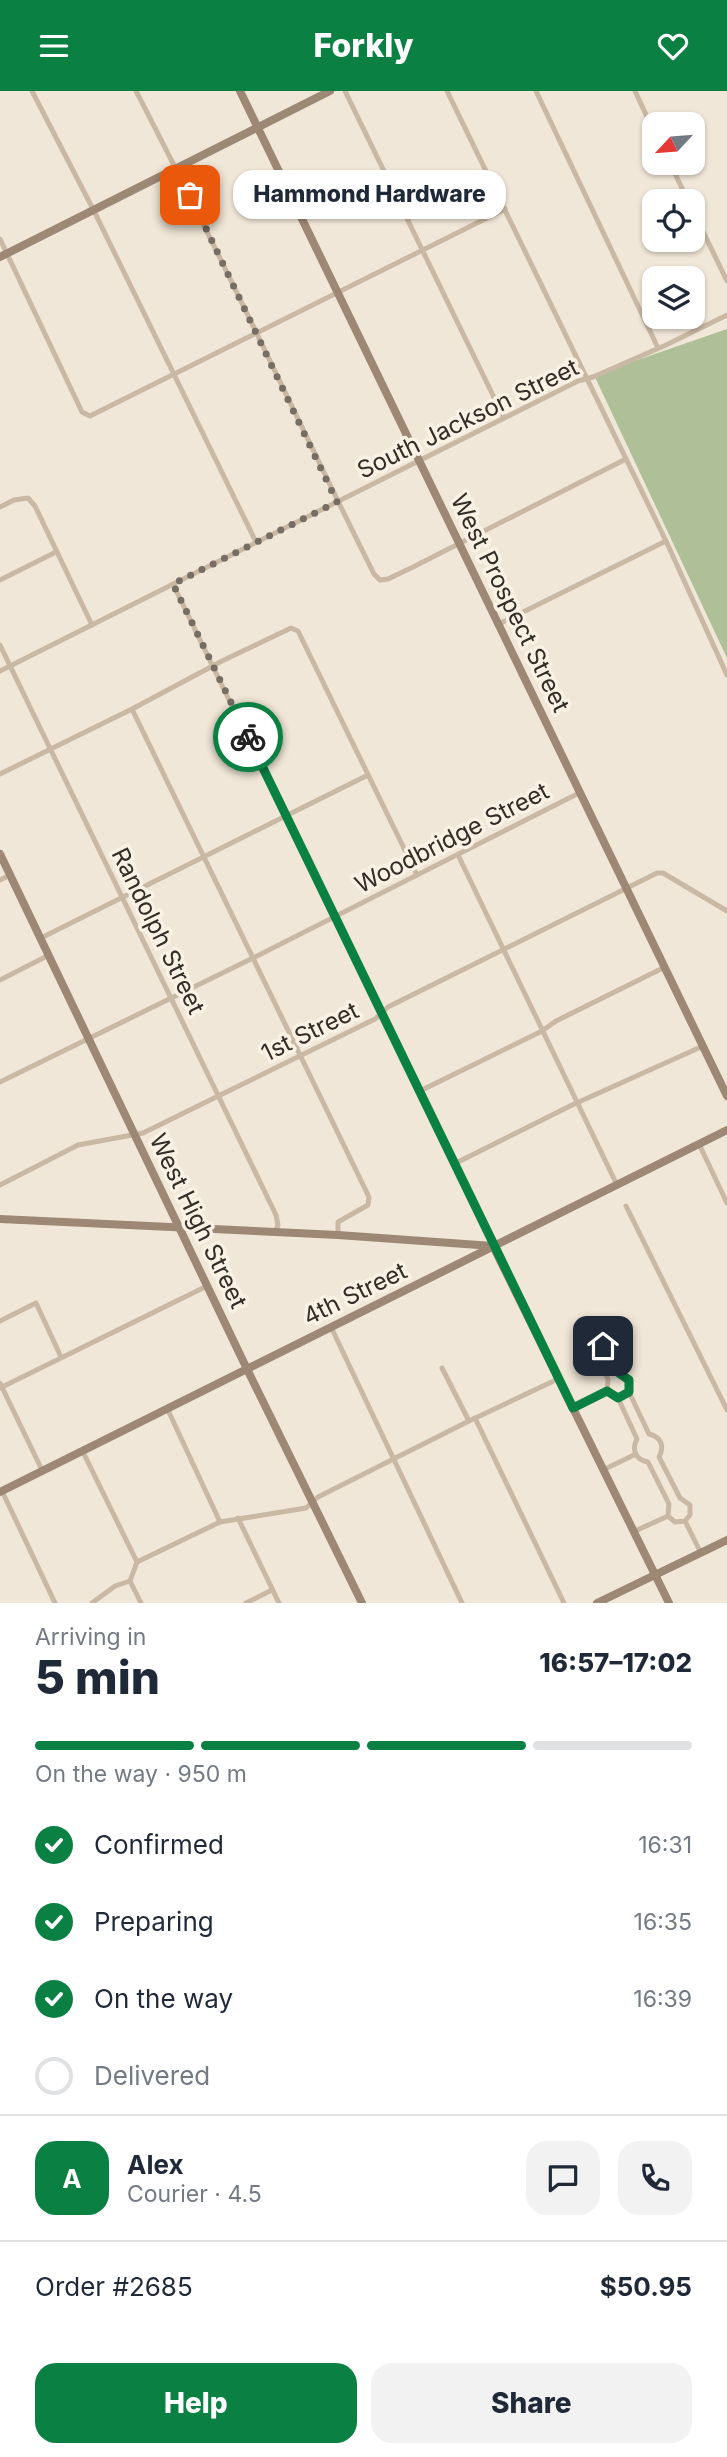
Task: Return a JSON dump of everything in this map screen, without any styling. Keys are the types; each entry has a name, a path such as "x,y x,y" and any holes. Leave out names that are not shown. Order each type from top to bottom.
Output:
{"street":[{"path":"32,91 94,211 256,542"},
{"path":"136,91 176,168 337,502 374,574 380,580 413,567 626,459"},
{"name":"West Prospect Street","path":"240,91 727,1096"},
{"path":"4,256 330,91"},
{"path":"345,91 504,418"},
{"path":"447,91 666,541 727,675"},
{"path":"537,91 658,348"},
{"path":"635,91 645,112"},
{"path":"0,239 4,256 82,412 93,416 505,209"},
{"path":"705,236 727,281"},
{"name":"South Jackson Street","path":"0,671 578,381 658,348 727,315"},
{"path":"0,507 14,500 28,498 92,625"},
{"path":"499,624 666,541"},
{"path":"0,580 56,552"},
{"path":"173,584 669,1603"},
{"path":"0,774 291,628 298,631 417,875"},
{"name":"Randolph Street","path":"0,645 276,1215 278,1225 275,1233"},
{"path":"132,709 370,1201 368,1205 338,1222 338,1235"},
{"path":"41,938 368,775"},
{"name":"Woodbridge Street","path":"0,1082 581,792"},
{"name":"West High Street","path":"0,854 362,1603"},
{"path":"458,855 617,1185"},
{"name":"1st Street","path":"0,1185 78,1145 135,1135 218,1096 375,1019 388,1007 657,873 663,873 727,911"},
{"path":"0,880 10,875"},
{"path":"0,980 49,955"},
{"path":"420,1091 665,967"},
{"path":"454,1164 577,1103 703,1046"},
{"name":"4th Street","path":"1,1491 727,1130"},
{"path":"699,1143 727,1203"},
{"path":"626,1206 727,1411"},
{"path":"0,1219 338,1235 493,1246"},
{"path":"42,1470 1,1386 208,1286"},
{"path":"0,1321 36,1303 61,1357"},
{"path":"331,1327 462,1603"},
{"path":"607,1391 608,1379 596,1355 600,1347 607,1349 619,1373 629,1380 629,1392 649,1434 661,1442 662,1452 659,1457 648,1462"},
{"path":"442,1368 472,1420 564,1603"},
{"path":"608,1379 619,1373"},
{"path":"141,1603 130,1581 137,1562 220,1522 306,1508 318,1497 558,1379"},
{"path":"573,1408 607,1391"},
{"path":"607,1391 618,1398 637,1439 634,1448 636,1454 648,1462 669,1504 668,1516"},
{"path":"618,1398 629,1392"},
{"path":"167,1408 220,1522"},
{"path":"637,1439 649,1434"},
{"path":"82,1450 137,1562"},
{"path":"603,1470 636,1454"},
{"path":"659,1457 680,1498 690,1505 691,1512 685,1521"},
{"path":"1,1491 55,1603"},
{"path":"669,1504 680,1498"},
{"path":"633,1532 668,1516"},
{"path":"668,1516 675,1522 685,1521"},
{"path":"238,1518 279,1603"},
{"path":"685,1521 701,1553"},
{"path":"597,1603 727,1541"},
{"path":"92,1603 115,1586 130,1581"},
{"path":"246,1603 272,1590"}],"green space":[{"path":"727,329 727,658 594,375"}],"way so far":[{"path":"190,195 337,502 173,584 248,737"}],"place":[{"name":"Hammond Hardware","path":"190,195"}],"route":[{"path":"248,737 573,1408 607,1391 614,1398 623,1398 629,1392 629,1380 619,1373 603,1346"}]}
